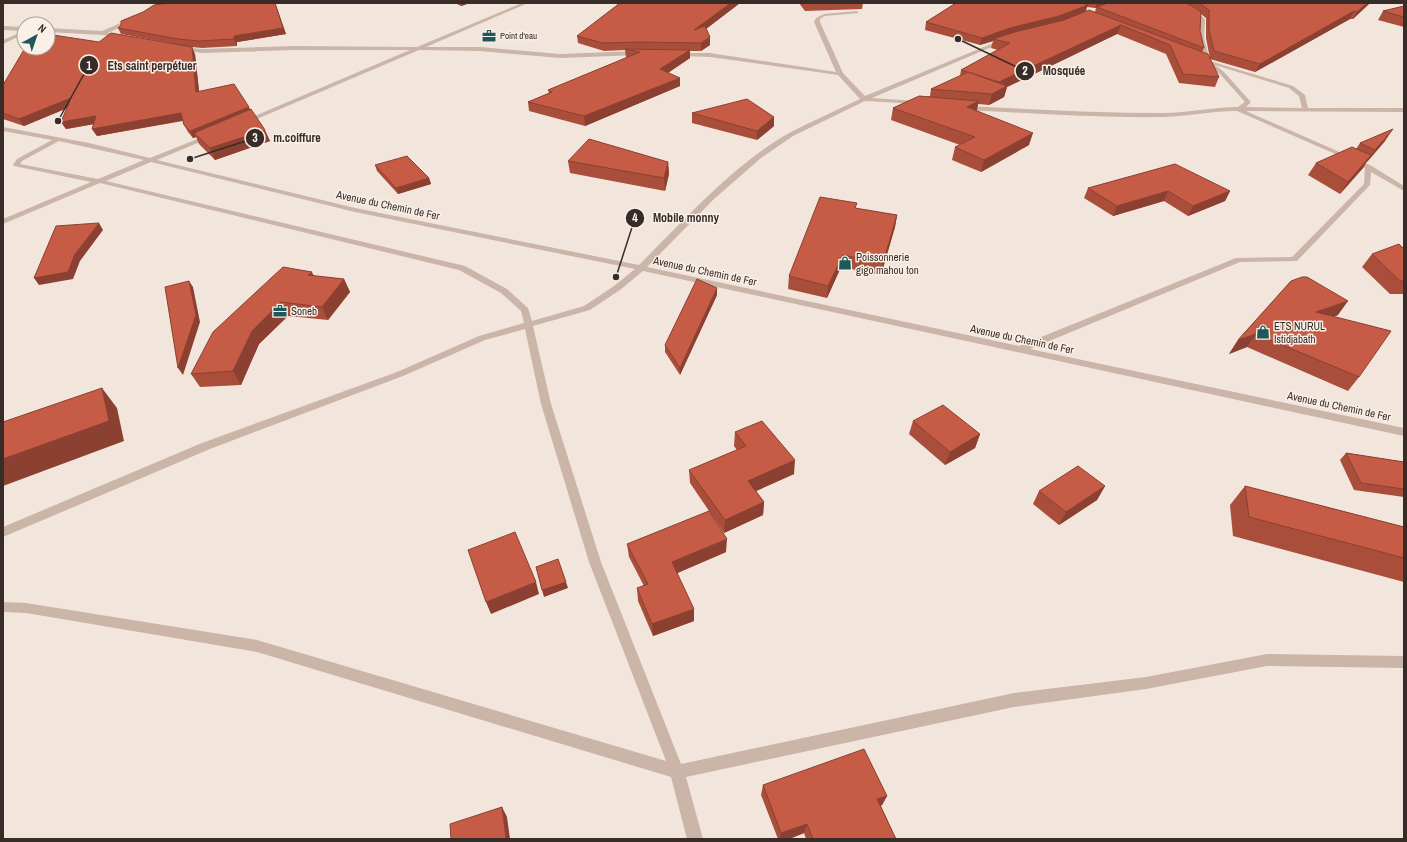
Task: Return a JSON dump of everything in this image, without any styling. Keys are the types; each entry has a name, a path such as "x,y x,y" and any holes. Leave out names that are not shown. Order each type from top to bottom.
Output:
{"street":[{"path":"237,125 418,50 526,3"},
{"path":"1173,3 1194,12 1202,19 1201,38 1207,61 1222,73 1248,102 1239,110"},
{"path":"857,12 824,15 818,18 817,22 840,74 864,98 926,104"},
{"path":"103,33 136,19"},
{"path":"3,28 16,29"},
{"path":"56,30 103,33 126,38"},
{"path":"3,42 16,35"},
{"path":"3,532 206,446 400,374 482,338 587,308 617,288 641,268 711,197 759,157 791,135 864,98 979,49 1010,38"},
{"path":"173,47 202,51 293,48 418,50 480,49 560,56 646,53"},
{"path":"670,54 710,54 840,74"},
{"path":"1200,58 1291,87 1302,93 1305,99 1305,109"},
{"path":"957,107 988,110 1165,115 1217,109 1404,110"},
{"path":"1239,110 1353,160"},
{"name":"Avenue du Chemin de Fer","path":"3,129 90,145 150,161 355,210 641,268 1404,432"},
{"path":"3,222 215,134"},
{"path":"59,139 19,160 16,165 99,181 462,268 504,291 525,310 546,404 595,562 677,772 695,839"},
{"path":"1021,350 1239,260 1294,259 1368,184 1364,165 1404,189"},
{"path":"3,607 26,608 257,646 677,772 1014,700 1146,683 1267,660 1404,662"}],"building":[{"path":"169,3 275,3 283,28 234,36 234,39 199,41 178,39 118,28 121,25 121,21 143,12 154,5"},
{"path":"620,3 731,3 694,30 705,26 710,37 701,43 603,43 577,36"},
{"path":"956,3 1082,3 1088,5 1059,16 1010,28 982,38 926,22"},
{"path":"1108,3 1186,3 1201,12 1200,31 1204,48 1097,7"},
{"path":"1199,3 1367,3 1357,12 1354,11 1260,64 1214,51 1209,30 1209,10"},
{"path":"1404,6 1404,17 1383,11"},
{"path":"1089,10 1208,54 1219,77 1183,74 1170,45 1121,25 999,82 961,70 1010,43 993,39 1064,20"},
{"path":"111,33 192,47 196,92 234,84 249,107 190,131 184,125 181,113 92,129 96,116 61,122 71,98 19,119 3,113 3,85 20,56 56,56 56,35 99,42"},
{"path":"625,49 690,50 660,69 680,78 584,116 528,102 552,92 548,90 640,52"},
{"path":"968,72 1007,86 992,94 931,89"},
{"path":"919,96 979,101 967,107 1033,133 984,160 955,147 975,137 893,108"},
{"path":"747,99 774,117 757,131 692,113"},
{"path":"251,109 265,130 210,148 194,133"},
{"path":"1393,129 1375,150 1360,143"},
{"path":"589,139 668,162 664,178 568,161"},
{"path":"1352,147 1371,155 1348,182 1316,163"},
{"path":"407,156 429,178 396,188 375,165"},
{"path":"1175,164 1230,191 1193,206 1168,191 1117,206 1088,188"},
{"path":"820,197 857,203 855,208 897,215 883,263 843,255 828,286 789,276"},
{"path":"99,223 75,254 68,272 34,278 56,226"},
{"path":"1399,244 1404,249 1404,281 1400,281 1372,254"},
{"path":"283,267 312,272 308,275 344,279 322,307 281,302 252,331 233,371 191,374 213,332"},
{"path":"1302,277 1307,277 1348,301 1316,312 1391,331 1359,377 1256,334 1238,340 1291,281"},
{"path":"697,279 717,288 680,368 665,345"},
{"path":"189,281 196,315 178,368 165,287"},
{"path":"102,388 109,421 3,459 3,422"},
{"path":"943,405 980,434 950,452 913,421"},
{"path":"762,421 795,460 748,481 764,502 725,520 689,470 746,446 735,432"},
{"path":"1346,453 1404,462 1404,489 1361,483"},
{"path":"1078,466 1105,486 1066,512 1039,491"},
{"path":"1245,486 1404,527 1404,558 1249,517"},
{"path":"709,511 727,539 672,562 694,609 652,624 637,588 648,584 627,544"},
{"path":"515,532 536,582 486,602 468,550"},
{"path":"558,559 566,582 542,590 536,567"},
{"path":"864,749 887,796 877,799 896,839 813,839 807,824 781,833 763,785"},
{"path":"502,807 506,839 451,839 450,824"}],"place":[{"name":"Point d'eau","path":"489,36"},
{"name":"Mosquée","path":"958,39"},
{"name":"Ets saint perpétuer","path":"58,121"},
{"name":"m.coiffure","path":"190,159"},
{"name":"Poissonnerie gigo mahou ton","path":"845,263"},
{"name":"Mobile monny","path":"616,277"},
{"name":"Soneb","path":"280,311"},
{"name":"ETS NURUL Istidjabath","path":"1263,332"}]}
